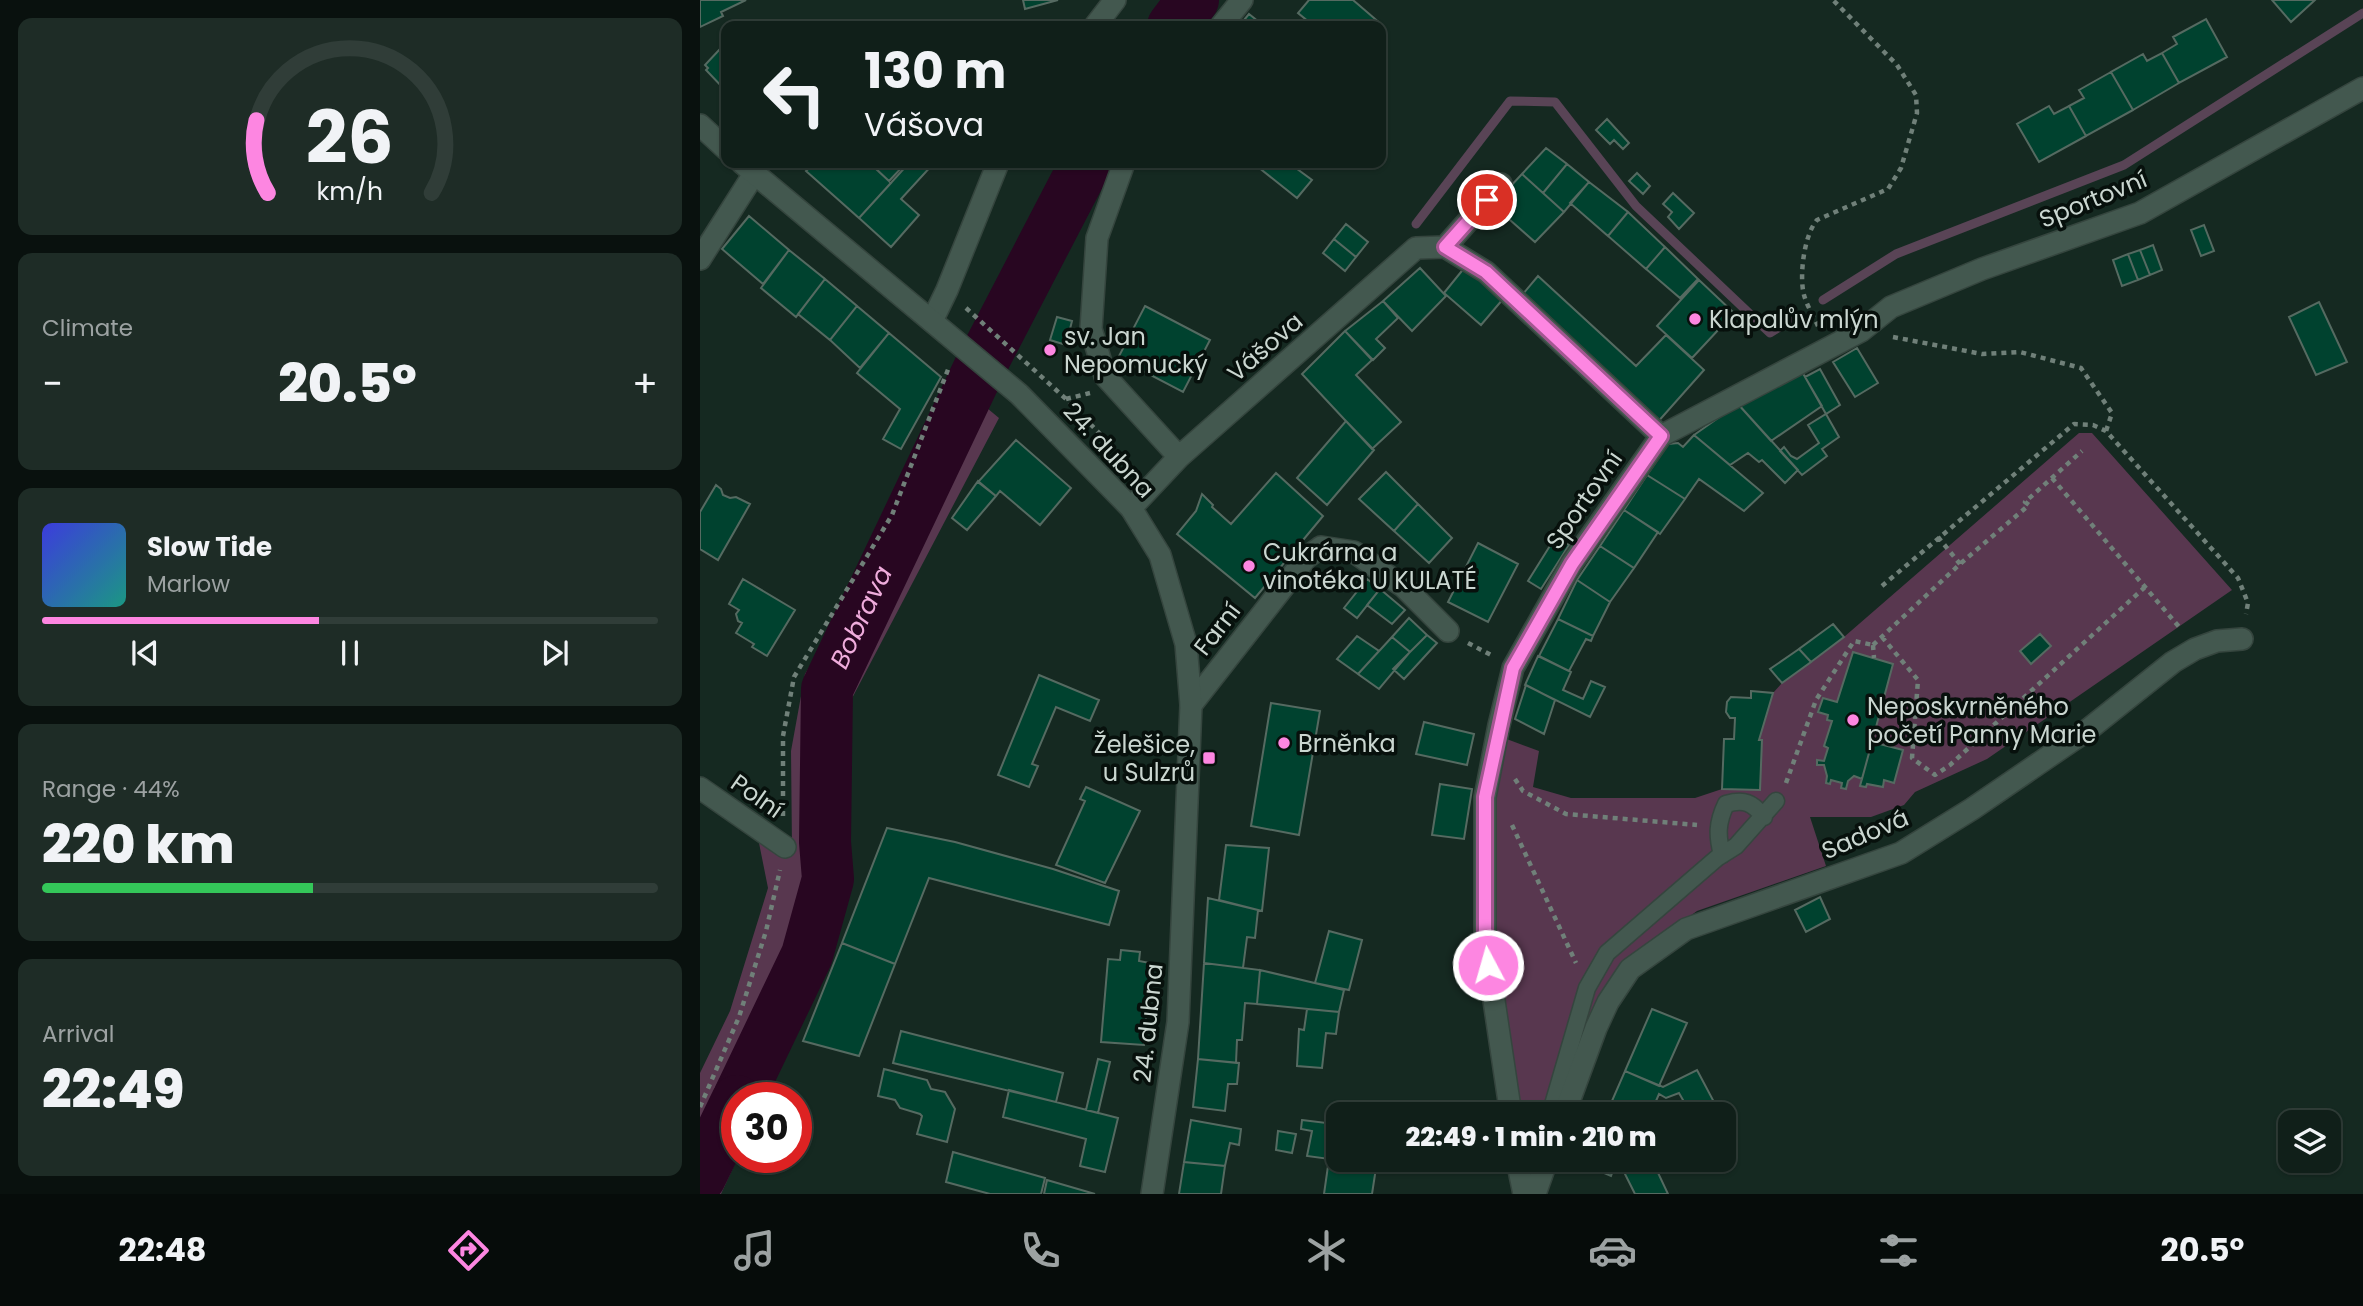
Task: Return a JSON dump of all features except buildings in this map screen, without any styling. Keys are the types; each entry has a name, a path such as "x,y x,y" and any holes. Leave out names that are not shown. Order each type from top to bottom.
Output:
{"street":[{"path":"1099,21 1115,0"},
{"path":"1225,21 1242,0"},
{"name":"Sportovní","path":"1509,1102 1485,940 1485,797 1513,668 1572,564 1661,436 1861,331 1891,307 1982,269 2140,213 2363,88"},
{"path":"700,125 721,144"},
{"path":"700,259 748,168"},
{"name":"24. dubna","path":"748,168 1019,394 1131,508 1160,555 1186,644 1191,705 1178,1023 1152,1194"},
{"path":"932,321 996,168"},
{"path":"1122,168 1097,238 1091,329 1105,376 1179,457"},
{"path":"1501,184 1445,247 1486,272 1661,436"},
{"name":"Vášova","path":"1131,508 1179,457 1416,248 1445,247"},
{"name":"Farní","path":"1191,705 1306,558 1321,547 1354,552 1404,587 1448,631"},
{"name":"Sadová","path":"1569,1102 1608,1002 1630,970 1686,929 1901,853 1972,809 2089,729 2173,662 2195,649 2217,641 2242,639"},
{"name":"Polní","path":"700,788 785,847"},
{"path":"1519,1172 1524,1194"},
{"path":"1535,1194 1543,1172"}],"lane":[{"path":"1722,855 1717,837 1726,804 1739,800 1754,804 1764,817"},
{"path":"1554,1102 1587,988 1607,953 1736,846 1776,801"}],"path":[{"path":"1812,313 1804,295 1804,244 1812,225 1817,220 1888,189 1901,168 1917,113 1916,95 1897,65 1833,0"},
{"path":"969,311 1066,399 1152,487"},
{"path":"1861,331 1982,354 2020,352 2081,368 2112,413 2106,431"},
{"path":"700,1107 739,1017 766,931 785,847 783,736 794,677 892,515 961,344"},
{"path":"1882,586 2074,424 2093,425 2106,431 2238,578 2248,603 2242,639"},
{"path":"1873,645 1960,564 2029,505 2025,502 2082,451"},
{"path":"2052,478 2195,649"},
{"path":"1938,537 1960,564"},
{"path":"1882,637 1918,680 1912,758 1935,775 1950,765 2145,587"},
{"path":"1448,631 1513,668"},
{"path":"1776,801 1784,789 1816,700 1854,641 1873,645"},
{"path":"1873,645 1874,658"},
{"path":"1514,770 1515,778 1523,791 1566,814 1718,827"},
{"path":"1485,797 1508,818 1587,988"}],"shaded area":[{"path":"958,384 999,418 849,704 838,935 772,1082 721,1082 721,1173 731,1173 721,1194 700,1194 700,1073 730,1011 768,888 759,843 771,829 792,848 791,751 805,674 866,574"},
{"path":"2079,433 2092,433 2232,590 1987,759 1915,792 1904,805 1871,817 1810,817 1826,866 1697,911 1621,966 1558,1102 1516,1102 1492,912 1491,809 1504,738 1539,751 1533,787 1571,798 1695,798 1722,789 1760,790 1762,741 1759,740 1773,693 1782,683 1844,637"}],"waterway":[{"name":"Bobrava","path":"1177,21 1193,0"},
{"path":"1823,300 1896,254 2124,165 2363,13"},
{"path":"1416,224 1510,101 1555,102 1636,206 1770,333 1797,316"},
{"name":"Bobrava","path":"746,1082 807,955 828,879 825,842 827,689 979,369 1083,168"},
{"name":"Bobrava","path":"700,1177 721,1134"}],"place":[{"name":"Klapalův mlýn","path":"1695,319"},
{"name":"sv. Jan Nepomucký","path":"1050,350"},
{"name":"Cukrárna a vinotéka U KULATÉ","path":"1249,566"},
{"name":"Neposkvrněného početí Panny Marie","path":"1853,720"},
{"name":"Brněnka","path":"1284,743"},
{"name":"Želešice, u Sulzrů","path":"1209,758"}],"route":[{"path":"1487,200 1445,247 1486,272 1661,436 1572,564 1513,668 1485,797 1485,940 1488,965"}]}
